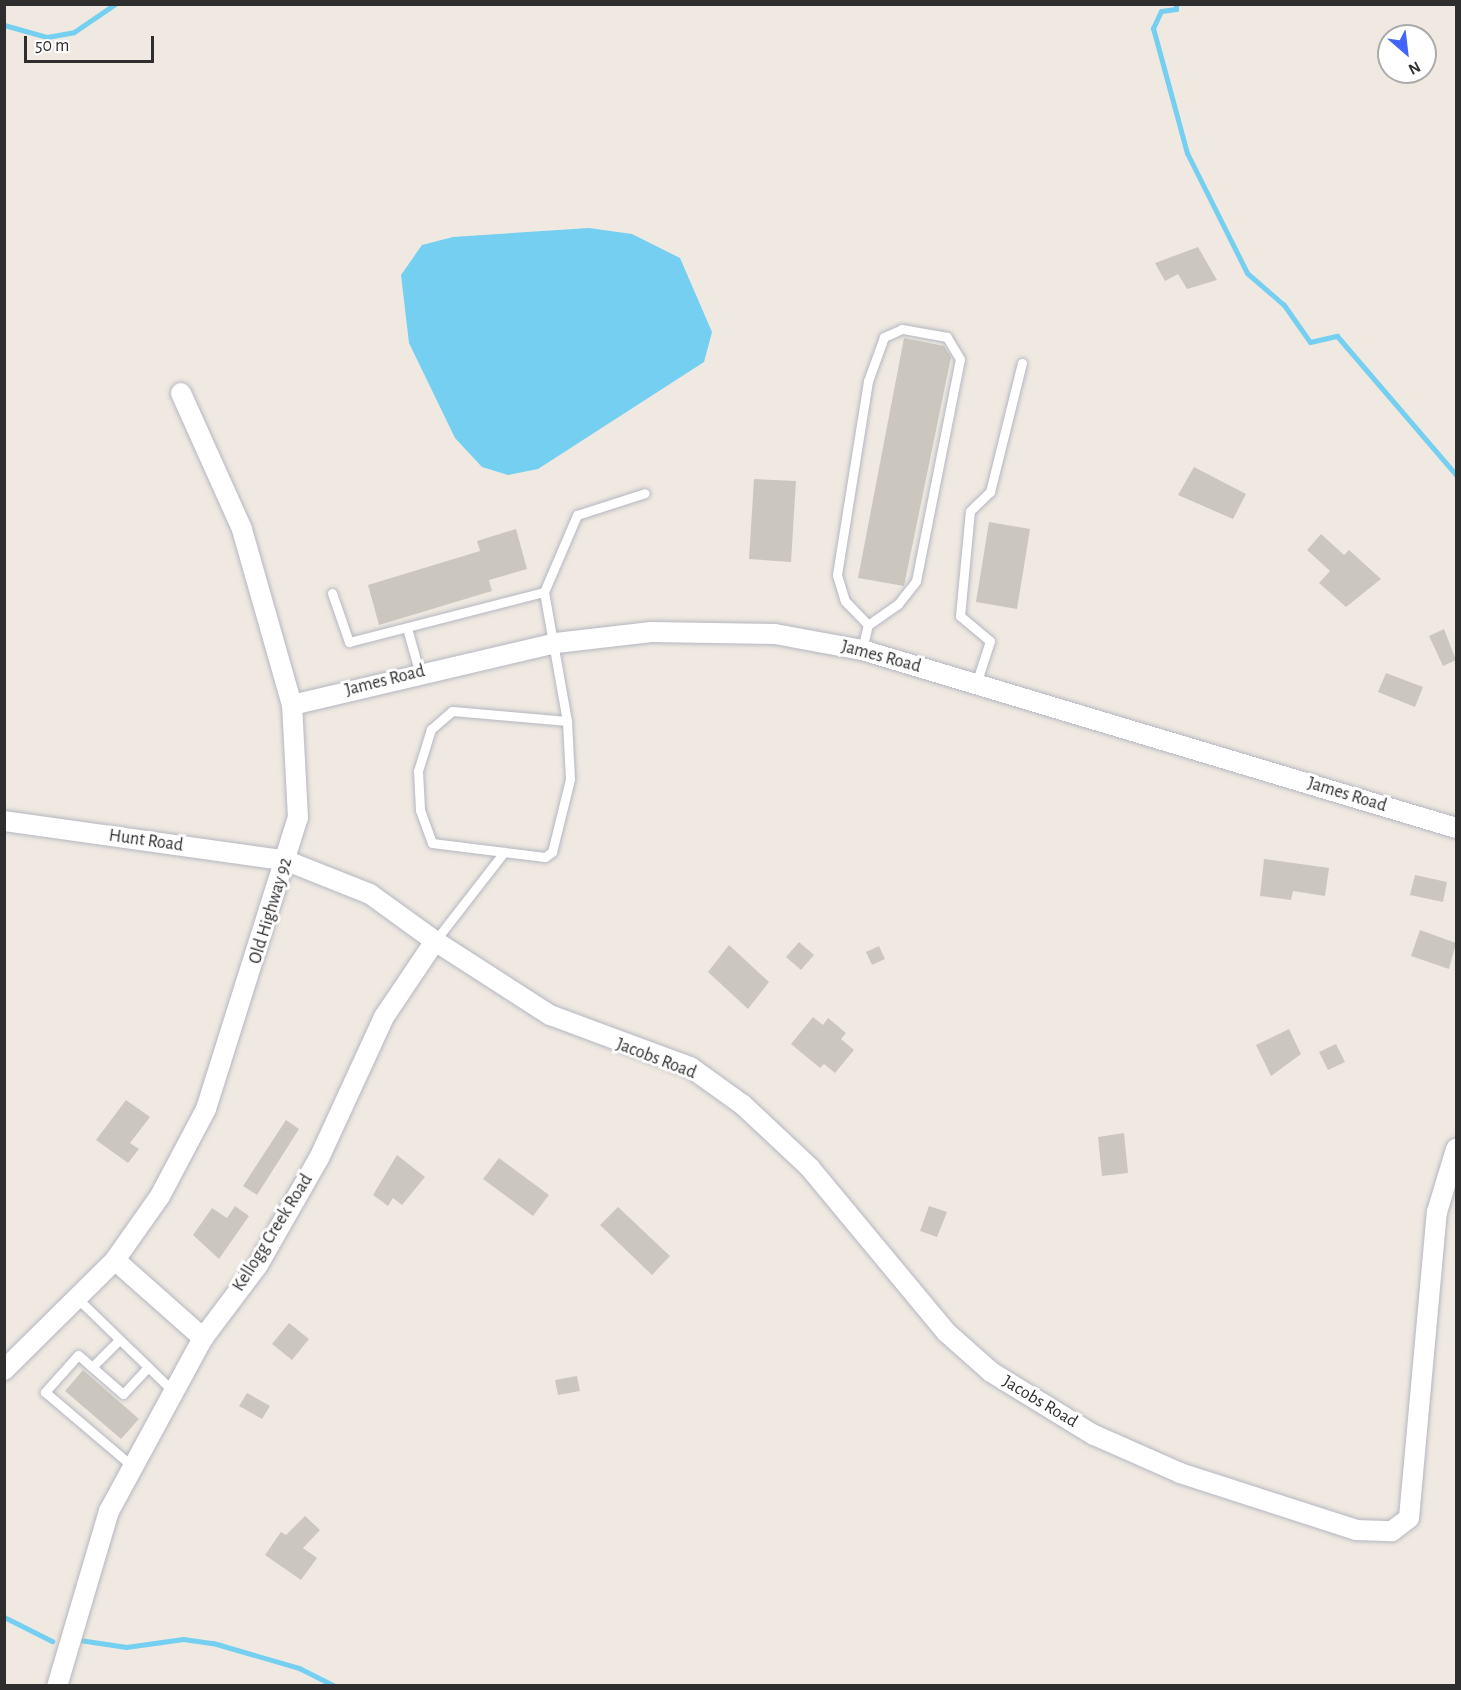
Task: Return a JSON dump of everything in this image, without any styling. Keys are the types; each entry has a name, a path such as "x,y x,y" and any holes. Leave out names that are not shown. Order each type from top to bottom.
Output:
{"street":[{"name":"Old Highway 92","path":"4,1370 115,1260 160,1196 206,1109 287,861 298,818 292,705 242,529 182,393"},
{"name":"James Road","path":"292,705 419,671 556,643 651,632 764,634 862,650 1456,828"},
{"name":"Hunt Road","path":"4,821 287,861"},
{"path":"287,861 370,894 435,941"},
{"name":"Jacobs Road","path":"435,941 550,1015 690,1067 744,1105 810,1167 939,1324 991,1372 1094,1435 1180,1473 1356,1530 1392,1531 1409,1518 1437,1212 1456,1149"},
{"name":"Kellogg Creek Road","path":"57,1686 110,1511 203,1338 258,1265 319,1158 384,1017 435,941"},
{"path":"115,1260 203,1338"}],"lane":[{"path":"862,650 868,625 898,604 916,581 960,359 947,337 902,329 884,337 868,381 837,575 845,601 868,625"},
{"path":"976,684 990,641 960,616 970,511 990,492 1022,363"},
{"path":"567,721 452,711 431,729 418,771 420,810 432,843 545,857 552,852 570,779 567,721 556,643 544,592 578,515 645,493"},
{"path":"332,593 349,642 544,592"},
{"path":"407,628 419,671"},
{"path":"435,941 504,852"},
{"path":"77,1298 174,1392"},
{"path":"92,1367 119,1340"},
{"path":"133,1467 45,1392 78,1355 123,1394 148,1367"}],"water":[{"path":"589,228 632,234 680,258 712,332 704,362 538,469 508,475 482,467 455,438 409,343 401,275 422,245 453,237"}],"building":[{"path":"1198,247 1217,280 1187,289 1178,274 1165,281 1155,263"},
{"path":"904,338 944,346 951,357 904,586 858,578"},
{"path":"1194,467 1246,494 1233,519 1178,495"},
{"path":"754,479 796,481 791,562 749,559"},
{"path":"989,522 1030,529 1017,609 976,602"},
{"path":"516,529 527,569 489,580 492,591 379,625 368,585 480,551 477,541"},
{"path":"1321,534 1344,555 1349,550 1381,579 1346,607 1319,583 1330,571 1307,550"},
{"path":"1444,629 1456,660 1443,666 1429,636"},
{"path":"1386,673 1423,687 1415,707 1378,692"},
{"path":"1264,859 1329,868 1325,896 1293,891 1291,900 1260,896"},
{"path":"1415,875 1447,882 1443,902 1410,895"},
{"path":"1420,930 1456,943 1449,969 1411,956"},
{"path":"799,942 814,955 801,970 786,957"},
{"path":"729,945 769,982 748,1009 708,972"},
{"path":"879,946 885,959 872,965 866,952"},
{"path":"813,1017 823,1025 828,1018 846,1033 841,1039 854,1050 835,1073 824,1064 820,1068 791,1044"},
{"path":"1289,1029 1301,1054 1271,1076 1256,1045"},
{"path":"1336,1044 1345,1062 1328,1070 1319,1052"},
{"path":"126,1100 150,1117 130,1143 139,1149 128,1163 96,1140"},
{"path":"286,1120 299,1129 257,1195 243,1186"},
{"path":"1124,1133 1128,1173 1102,1176 1098,1137"},
{"path":"397,1155 425,1177 402,1205 393,1198 388,1206 373,1195"},
{"path":"499,1158 549,1195 533,1216 483,1179"},
{"path":"235,1206 249,1216 219,1259 193,1235 212,1208 227,1218"},
{"path":"929,1206 947,1212 937,1237 920,1231"},
{"path":"618,1207 670,1256 652,1275 600,1225"},
{"path":"289,1323 309,1339 292,1360 272,1344"},
{"path":"83,1370 139,1419 121,1439 65,1391"},
{"path":"577,1376 580,1391 558,1395 555,1380"},
{"path":"247,1393 270,1406 262,1419 239,1406"},
{"path":"305,1516 320,1530 303,1548 317,1558 301,1580 265,1555 281,1532 286,1535"}],"waterway":[{"path":"4,25 47,37 74,32 115,4"},
{"path":"1176,4 1176,9 1161,11 1153,28 1187,153 1247,273 1284,305 1310,342 1337,336 1456,475"},
{"path":"4,1617 52,1641"},
{"path":"79,1640 126,1647 183,1639 213,1643 299,1668 335,1686"}]}
